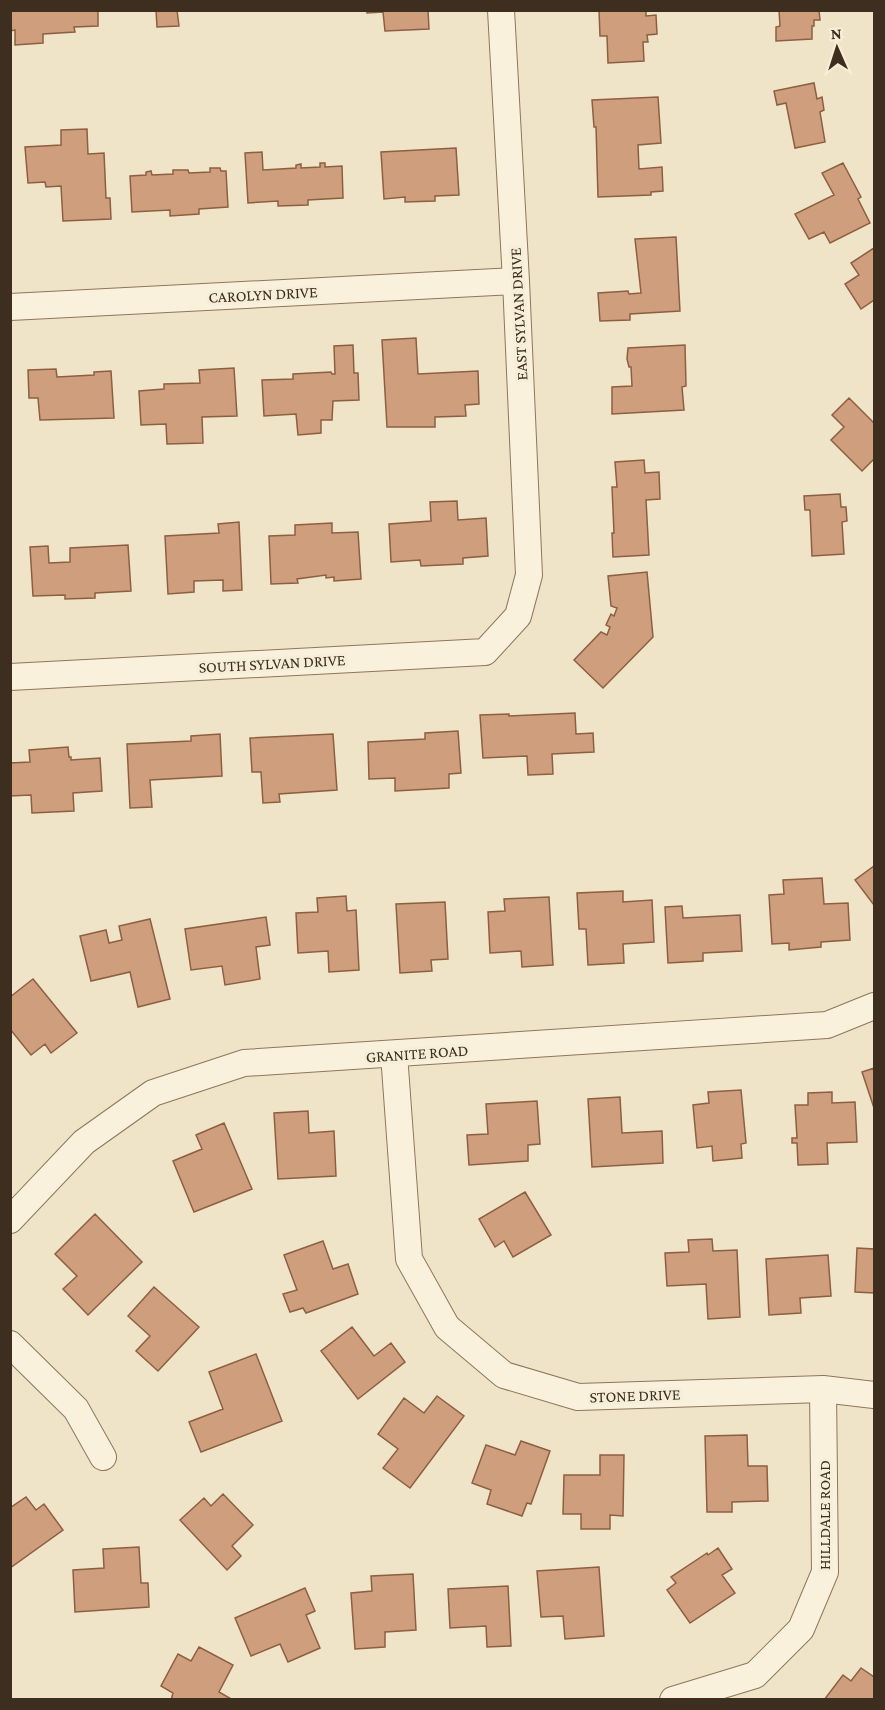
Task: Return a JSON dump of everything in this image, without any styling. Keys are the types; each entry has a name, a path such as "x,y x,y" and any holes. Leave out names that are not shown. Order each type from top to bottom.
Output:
{"street":[{"name":"EAST SYLVAN DRIVE","path":"501,10 529,576 518,616"},
{"name":"CAROLYN DRIVE","path":"10,307 516,281"},
{"name":"SOUTH SYLVAN DRIVE","path":"10,677 485,652 518,616"},
{"name":"GRANITE ROAD","path":"10,1220 84,1142 153,1093 244,1063 827,1025 874,1006"},
{"name":"STONE DRIVE","path":"394,1054 409,1258 447,1327 504,1375 578,1397 823,1389 874,1395"},
{"path":"10,1344 76,1409 103,1457"},
{"name":"HILLDALE ROAD","path":"673,1700 755,1675 801,1629 825,1572 823,1389"}],"building":[{"path":"10,10 98,10 98,26 74,27 75,32 43,34 43,43 15,45 15,30 10,31"},
{"path":"156,10 177,10 179,26 157,27"},
{"path":"367,10 428,10 429,29 385,31 383,12 367,13"},
{"path":"599,10 646,10 646,16 656,15 657,34 647,35 648,42 643,42 644,61 608,63 607,36 600,36"},
{"path":"779,10 819,10 820,20 814,20 812,39 776,41 776,27 780,26"},
{"path":"814,83 817,99 822,97 824,110 820,112 825,142 795,148 786,103 777,105 774,91"},
{"path":"658,97 661,143 638,145 639,169 662,167 663,191 651,192 651,195 598,197 596,127 594,127 592,100"},
{"path":"87,129 88,154 104,153 106,198 110,198 111,219 63,221 61,186 46,187 45,182 28,183 25,147 61,145 61,130"},
{"path":"456,148 459,195 435,196 435,201 405,202 405,197 384,199 381,152"},
{"path":"262,152 263,170 296,168 296,165 301,164 301,168 320,167 320,163 325,163 325,167 342,166 343,198 308,200 308,205 278,206 278,201 248,203 245,153"},
{"path":"843,163 861,197 858,199 870,223 830,243 824,232 809,239 795,214 834,195 822,173"},
{"path":"210,168 220,168 221,171 226,171 228,207 199,209 199,214 170,216 170,210 132,212 130,176 146,175 146,172 151,171 152,175 173,174 173,170 188,170 189,173 210,172"},
{"path":"676,237 680,311 630,314 630,320 600,321 598,293 628,291 629,294 641,293 635,239"},
{"path":"874,248 874,300 861,309 845,284 859,275 851,263"},
{"path":"416,338 418,374 478,371 479,404 465,405 466,416 435,417 435,427 387,427 382,340"},
{"path":"353,345 354,373 358,373 359,400 333,401 332,420 321,420 321,433 298,435 296,414 264,416 262,380 293,379 293,374 331,372 335,374 334,346"},
{"path":"685,345 686,386 682,387 684,410 612,414 612,387 632,386 631,367 627,359 628,348"},
{"path":"234,368 237,416 202,417 203,443 167,444 166,424 141,425 139,391 164,389 164,384 200,383 199,370"},
{"path":"56,369 57,377 94,375 94,372 111,371 114,418 40,420 38,398 29,398 28,370"},
{"path":"849,398 874,423 874,459 862,471 831,440 844,427 832,415"},
{"path":"644,460 645,473 659,472 660,499 646,500 649,555 613,557 612,487 617,487 615,462"},
{"path":"840,494 841,507 846,507 847,521 842,522 844,554 812,556 810,510 805,510 804,496"},
{"path":"457,501 458,520 486,518 488,556 463,558 463,564 421,566 420,560 391,562 389,524 431,521 430,502"},
{"path":"239,522 242,590 223,591 223,580 194,581 194,592 168,594 165,536 219,533 218,524"},
{"path":"332,523 332,533 358,532 361,579 334,581 334,577 326,578 326,575 297,579 298,583 271,584 269,536 295,535 295,525"},
{"path":"128,545 131,591 95,593 95,598 65,599 65,595 33,596 30,547 48,546 49,563 70,562 70,548"},
{"path":"647,572 653,637 603,688 574,660 601,632 607,635 610,627 606,625 611,614 614,616 617,608 611,606 608,576"},
{"path":"575,713 576,734 593,733 594,752 552,754 553,774 528,775 527,756 483,758 480,715"},
{"path":"458,731 461,773 449,774 449,788 395,791 395,778 369,779 368,742 425,739 425,733"},
{"path":"220,734 222,776 150,780 152,807 130,808 127,744 191,741 191,736"},
{"path":"333,734 337,790 279,794 280,802 263,803 261,772 252,772 250,738"},
{"path":"68,747 71,760 100,758 102,791 73,793 74,811 32,813 31,795 10,796 10,763 30,762 29,750"},
{"path":"874,866 874,905 855,880"},
{"path":"822,878 824,904 848,903 850,940 821,942 821,947 789,950 789,943 772,944 769,895 784,894 783,880"},
{"path":"623,891 623,902 652,900 654,942 623,944 624,963 588,965 586,929 579,929 577,893"},
{"path":"346,896 347,911 356,910 359,970 329,972 328,951 298,953 296,913 318,912 317,898"},
{"path":"549,897 553,965 522,967 521,951 490,953 488,912 505,911 504,899"},
{"path":"445,902 448,959 431,960 432,971 400,973 396,904"},
{"path":"682,906 683,918 740,915 742,951 703,953 703,961 668,963 665,907"},
{"path":"266,917 270,945 256,947 260,979 225,985 222,966 191,970 185,929"},
{"path":"150,919 170,999 138,1007 130,972 91,981 80,936 106,930 109,943 122,940 119,926"},
{"path":"33,979 77,1033 51,1053 45,1044 31,1055 10,1029 10,997"},
{"path":"874,1068 874,1108 862,1072"},
{"path":"741,1090 746,1143 741,1144 742,1158 713,1161 712,1146 697,1148 693,1105 709,1103 708,1092"},
{"path":"832,1092 832,1103 855,1102 857,1142 827,1143 828,1164 798,1165 797,1143 792,1143 792,1138 797,1138 795,1105 808,1105 808,1093"},
{"path":"620,1097 622,1133 662,1131 663,1163 592,1167 588,1099"},
{"path":"537,1101 540,1144 528,1145 528,1161 469,1165 467,1135 488,1134 486,1104"},
{"path":"308,1111 309,1133 334,1131 336,1176 278,1179 274,1113"},
{"path":"224,1123 252,1189 194,1212 173,1161 202,1149 196,1135"},
{"path":"525,1192 551,1235 513,1257 504,1241 495,1247 479,1219"},
{"path":"95,1214 142,1262 88,1315 63,1289 77,1276 55,1254"},
{"path":"712,1239 713,1251 737,1250 740,1317 708,1319 706,1284 667,1286 665,1253 689,1252 688,1240"},
{"path":"323,1241 333,1269 348,1264 358,1294 306,1313 303,1308 290,1312 283,1294 297,1290 284,1255"},
{"path":"857,1248 874,1249 874,1293 855,1292"},
{"path":"828,1255 831,1296 800,1298 801,1313 769,1315 766,1259"},
{"path":"154,1287 199,1327 158,1371 136,1351 150,1336 128,1316"},
{"path":"352,1327 374,1356 391,1343 405,1362 358,1399 321,1351"},
{"path":"256,1354 282,1421 201,1452 189,1422 223,1409 209,1372"},
{"path":"437,1396 464,1416 410,1488 383,1468 398,1449 378,1434 404,1398 424,1413"},
{"path":"747,1435 748,1466 767,1466 768,1501 732,1502 732,1512 707,1512 705,1436"},
{"path":"521,1441 550,1451 531,1504 527,1503 522,1516 487,1504 491,1490 472,1483 486,1445 515,1455"},
{"path":"600,1455 624,1455 623,1516 610,1515 610,1529 581,1529 581,1514 563,1514 564,1475 600,1475"},
{"path":"223,1494 253,1525 232,1546 241,1556 227,1570 180,1520 204,1498 211,1506"},
{"path":"26,1497 36,1510 44,1504 63,1530 10,1568 10,1508"},
{"path":"139,1547 141,1583 148,1583 149,1607 75,1612 73,1570 104,1568 103,1549"},
{"path":"718,1548 732,1569 722,1575 735,1593 690,1623 667,1590 676,1583 671,1577"},
{"path":"599,1567 604,1636 565,1639 563,1616 541,1617 537,1571"},
{"path":"413,1574 416,1630 385,1632 385,1647 355,1649 351,1593 372,1591 371,1576"},
{"path":"508,1586 511,1646 487,1647 486,1626 450,1628 448,1589"},
{"path":"305,1588 315,1611 306,1615 320,1648 288,1662 280,1644 251,1656 235,1618"},
{"path":"199,1647 233,1665 219,1692 233,1700 171,1700 173,1693 161,1686 178,1654 191,1661"},
{"path":"861,1668 874,1677 874,1700 824,1700 843,1675 851,1681"}]}
